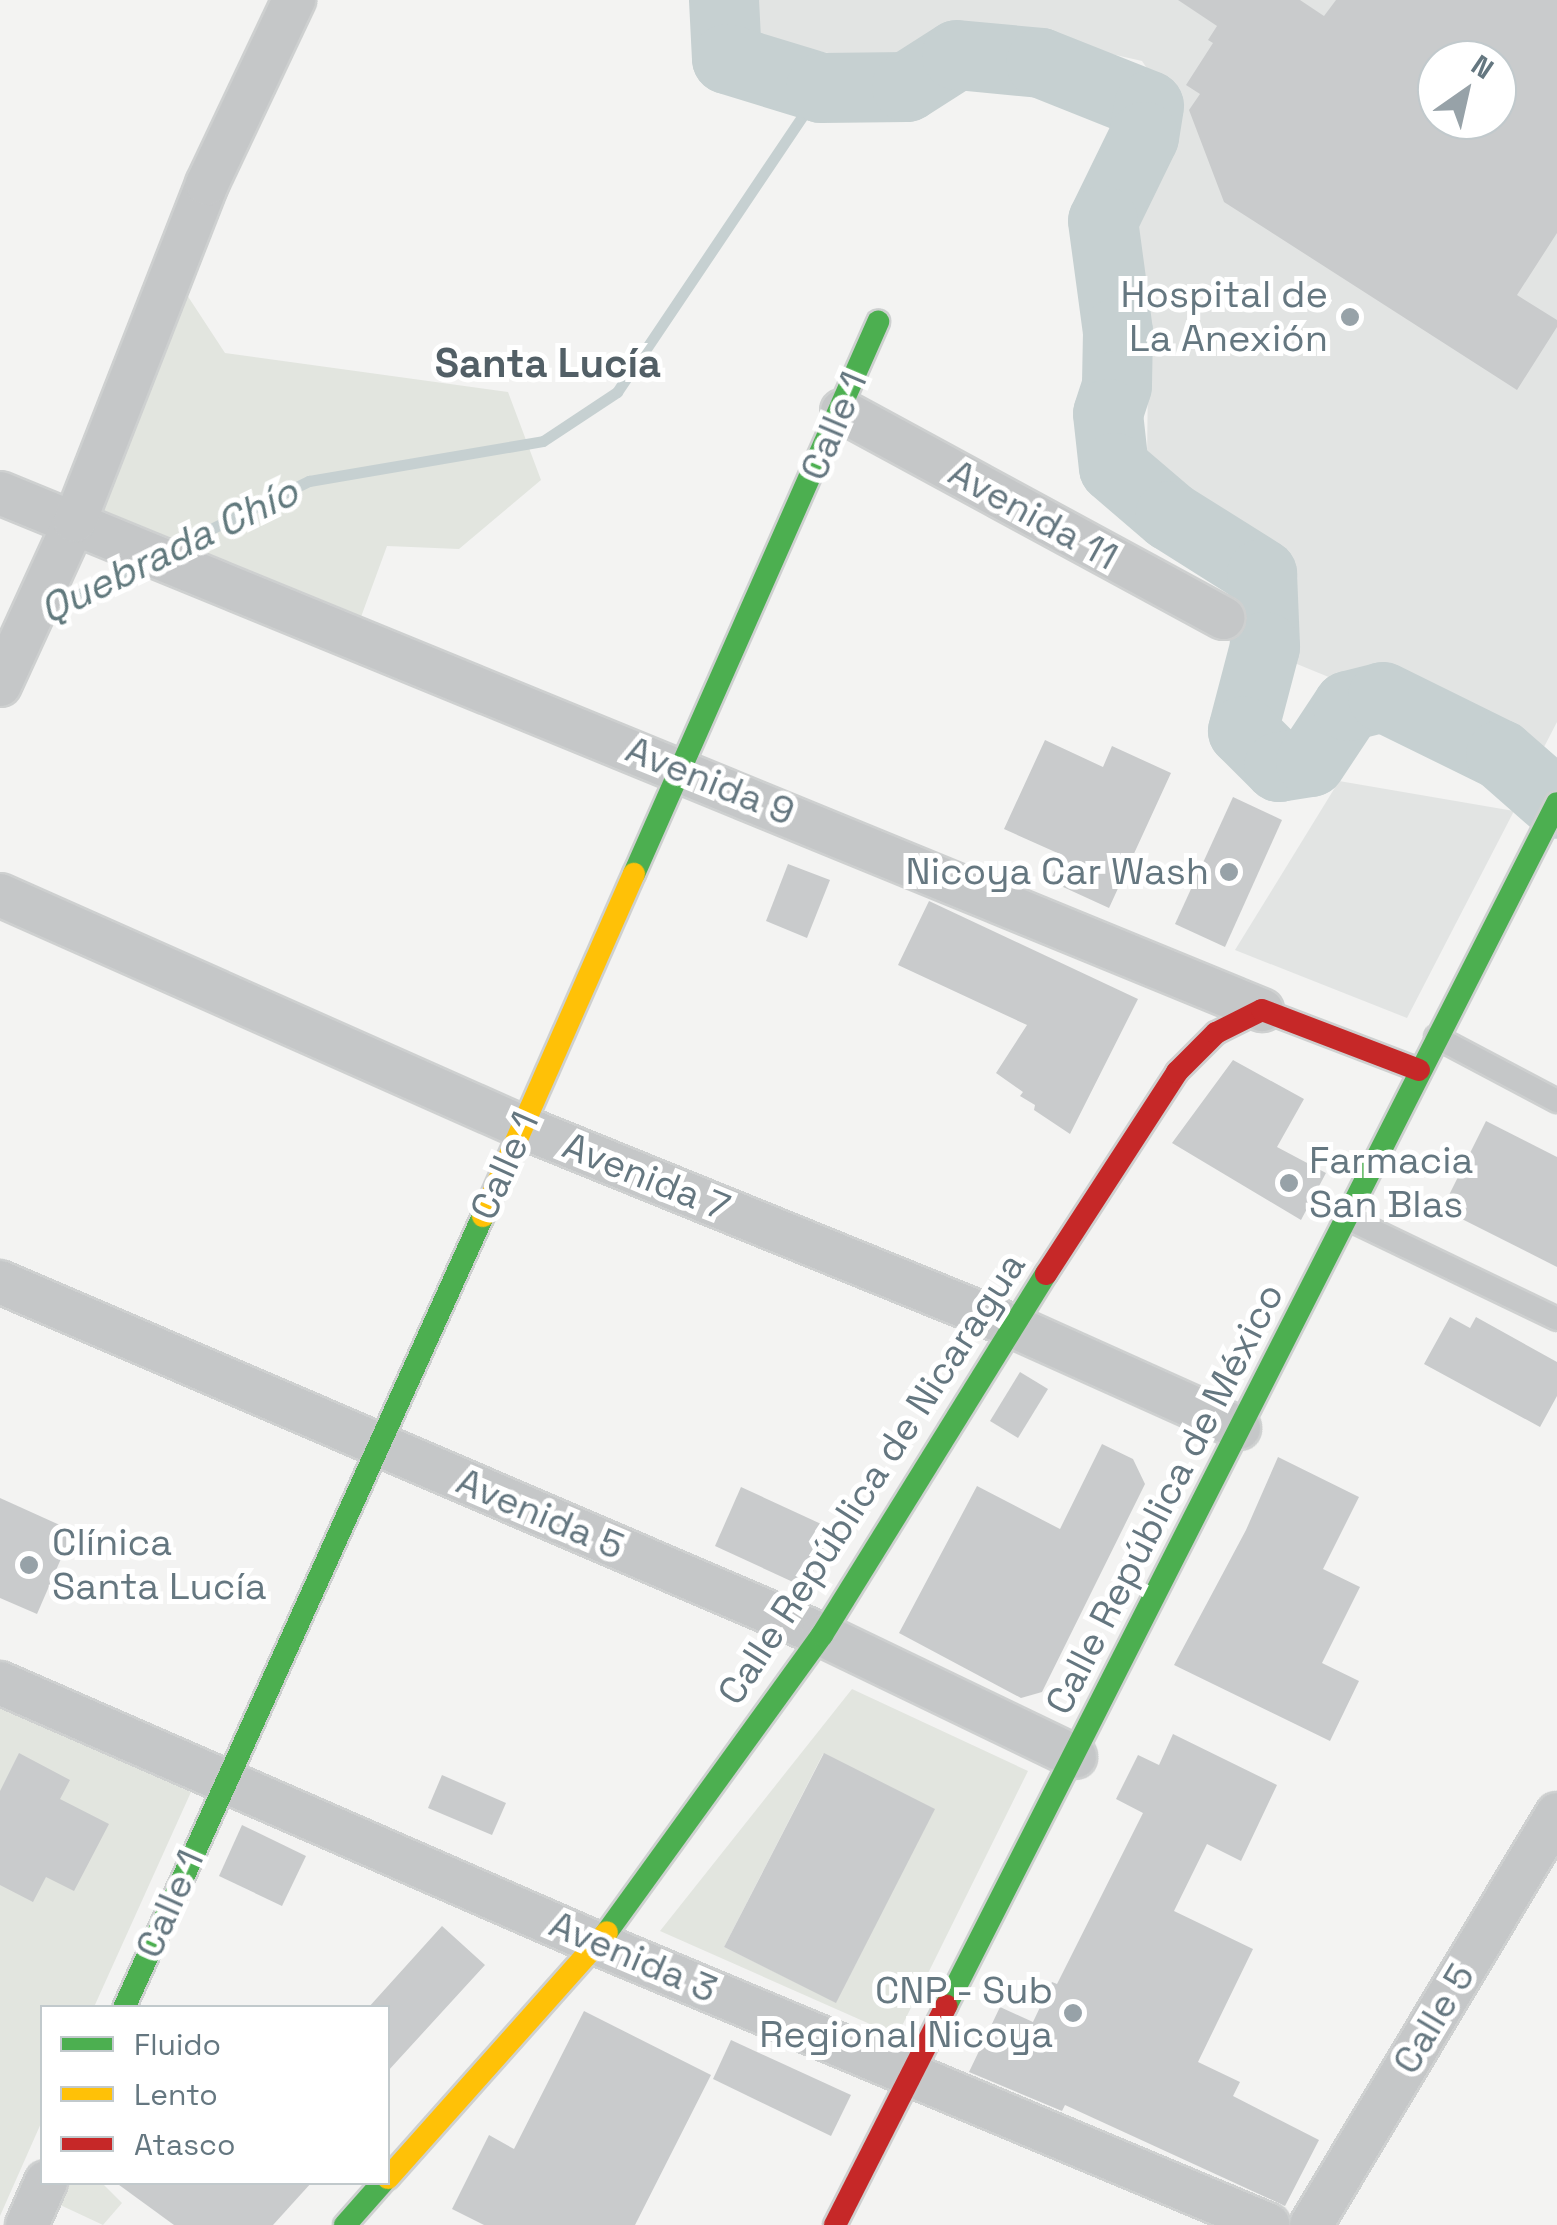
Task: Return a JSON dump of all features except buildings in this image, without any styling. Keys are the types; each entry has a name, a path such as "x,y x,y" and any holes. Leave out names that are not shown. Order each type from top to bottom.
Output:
{"main road":[{"name":"Calle 1","path":"125,2005 381,1446 842,411 878,322"},
{"name":"Calle República de México","path":"835,2225 1557,804"},
{"name":"Avenida 9","path":"1262,1010 1419,1070"},
{"name":"Calle República de Nicaragua","path":"390,2174 598,1944 822,1635 1012,1326 1177,1072 1216,1033 1262,1010"},
{"name":"Calle República de Nicaragua","path":"345,2225 381,2185"}],"street":[{"path":"0,685 75,522 207,184 294,0"},
{"name":"Avenida 11","path":"842,411 1224,618"},
{"name":"Avenida 9","path":"0,493 680,768 1262,1010"},
{"name":"Avenida 7","path":"0,896 522,1127 1012,1326 1240,1428"},
{"name":"Avenida 5","path":"0,1282 822,1635 1075,1757"},
{"name":"Avenida 3","path":"0,1682 598,1944 911,2071 1269,2225"},
{"name":"Calle 5","path":"1311,2225 1557,1814"},
{"path":"27,2225 45,2185"}],"lane":[{"path":"1436,1037 1557,1101"},
{"path":"1345,1218 1557,1320"}],"shaded area":[{"name":"Hospital de La Anexión","path":"753,0 1557,0 1557,722 1543,749 1397,678 1336,680 1292,662 1295,589 1259,539 1147,462 1148,375 1135,223 1174,108 1142,61 1024,34 943,34 896,65 762,41"},
{"path":"187,295 225,353 508,392 541,480 459,549 387,546 354,636 90,526"},
{"path":"1339,781 1514,811 1407,1018 1235,950"},
{"path":"852,1689 1028,1771 897,2036 660,1931","holes":["823,1754 934,1809 836,2002 724,1947"]},
{"path":"0,1707 191,1792 95,2005 40,2005 40,2126 0,2216"},
{"path":"65,2185 104,2185 122,2203 103,2225 56,2203"}],"waterway":[{"path":"724,0 727,59 821,88 907,87 957,55 1041,63 1149,106 1144,137 1103,221 1118,332 1117,386 1108,414 1114,468 1170,516 1262,574 1265,647 1243,731 1279,767 1311,762 1348,706 1383,697 1501,755 1557,804"},
{"name":"Quebrada Chío","path":"170,549 309,481 543,441 617,392 821,88"},
{"name":"Quebrada Chío","path":"49,609 140,564"}],"traffic: fast":[{"path":"634,874 878,322"},
{"path":"946,2006 1557,803"},
{"path":"125,2005 483,1216"},
{"path":"607,1932 822,1635 1046,1274"},
{"path":"345,2225 380,2185"}],"traffic: slow":[{"path":"483,1216 634,874"},
{"path":"390,2176 607,1932"}],"traffic: jam":[{"path":"1046,1274 1177,1072 1216,1033 1262,1010 1419,1070"},
{"path":"835,2225 946,2006"}],"place":[{"name":"Hospital de La Anexión","path":"1350,317"},
{"name":"Nicoya Car Wash","path":"1229,872"},
{"name":"Farmacia San Blas","path":"1289,1183"},
{"name":"Clínica Santa Lucía","path":"29,1565"},
{"name":"CNP - Sub Regional Nicoya","path":"1073,2013"}],"district":[{"name":"Santa Lucía","path":"548,364"}]}
